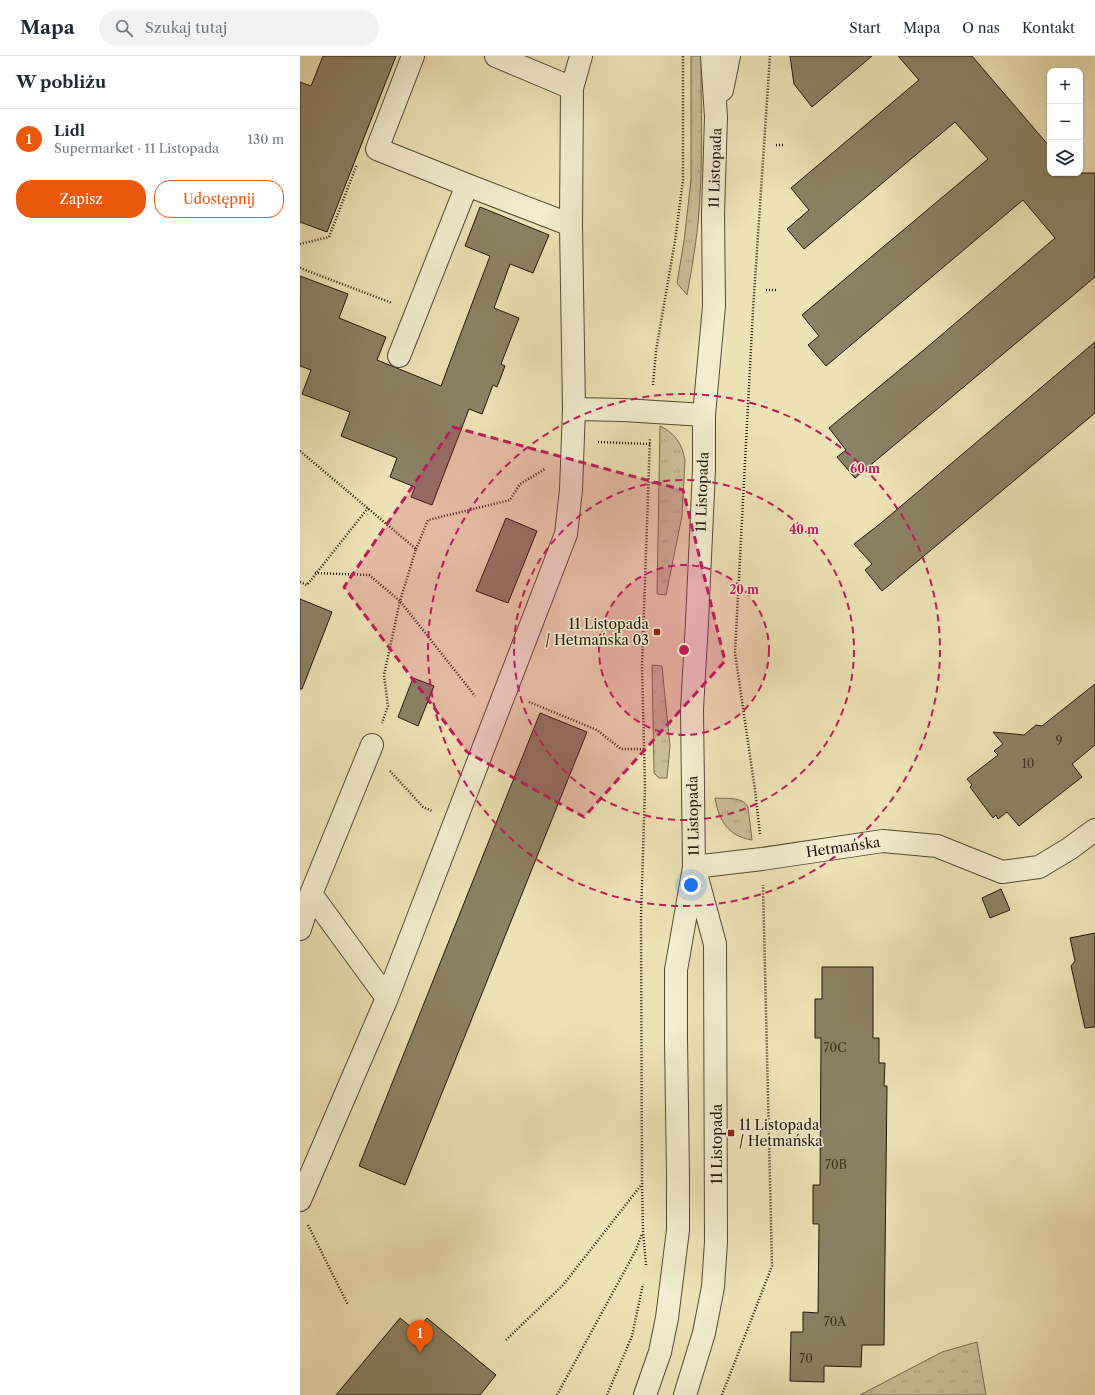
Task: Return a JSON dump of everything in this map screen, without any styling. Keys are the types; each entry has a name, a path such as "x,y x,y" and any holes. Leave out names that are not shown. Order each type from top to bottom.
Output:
{"street":[{"path":"413,56 377,149 571,225"},
{"path":"496,56 572,88"},
{"path":"300,1200 387,998 566,534 572,490 574,409 571,225 572,88 581,56"},
{"name":"11 Listopada","path":"645,1395 660,1352 666,1325 678,1230 676,970 694,867 692,709 703,485 704,415 714,306 713,213 716,117 712,56"},
{"name":"11 Listopada","path":"716,117 729,56"},
{"path":"399,356 467,185"},
{"path":"574,409 704,415"},
{"path":"300,929 311,894 372,747"},
{"name":"Hetmańska","path":"694,867 762,859 883,841 938,846 1002,872 1039,867 1069,849 1095,830"},
{"name":"11 Listopada","path":"685,1395 704,1333 713,1287 716,1242 715,944 694,867"},
{"path":"311,894 387,998"}],"path":[{"path":"645,1271 646,1264 643,1231 642,1183 641,918 645,749 642,667 651,412 656,351 675,241 683,180 683,56"},
{"path":"722,1395 772,1266 762,859 755,790 735,653 753,310 770,56"},
{"path":"776,145 785,145"},
{"path":"300,268 416,312"},
{"path":"766,290 778,290"},
{"path":"423,807 372,747 388,706 384,675 400,601 416,549 428,520 510,500 520,484 573,447 650,444"},
{"path":"300,451 416,549"},
{"path":"300,582 307,585 368,508"},
{"path":"315,573 369,575 400,601 494,721"},
{"path":"505,692 597,730 621,749 645,749"},
{"path":"506,1340 563,1285 642,1183"},
{"path":"306,1221 348,1305"},
{"path":"557,1395 636,1250 643,1231"},
{"path":"607,1395 632,1336 644,1278"}],"highlighted area":[{"path":"453,427 683,490 725,661 584,817 467,752 344,587"}],"green space":[{"path":"691,56 701,56 701,153 698,222 687,295 677,283 684,241 691,180"},
{"path":"660,426 670,432 680,444 685,460 682,516 666,595 657,594"},
{"path":"652,665 662,666 670,746 667,778 659,778 654,773"},
{"path":"715,798 733,799 745,803 748,807 752,840 737,835 726,826 719,814"},
{"path":"977,1342 986,1395 860,1395 942,1352"}],"building":[{"path":"323,56 396,56 327,232 300,222 300,82 311,86"},
{"path":"790,56 872,56 812,107 794,84"},
{"path":"898,56 972,56 1047,144 1047,176 1083,176 1083,173 1095,173 1095,277 855,478 837,457 846,450 829,428 925,349 1055,238 1023,200 826,366 808,345 819,336 802,315 988,159 955,122 804,249 787,229 809,210 791,188 919,80"},
{"path":"480,207 549,235 533,273 510,264 494,308 519,318 501,364 505,366 497,387 493,385 482,414 469,409 432,505 411,497 415,487 390,477 397,458 341,436 350,412 302,394 311,370 300,366 300,276 348,294 339,318 386,337 377,360 441,386 490,256 465,246"},
{"path":"1095,342 1095,413 882,591 865,570 872,564 854,544 881,523"},
{"path":"506,518 537,531 508,603 476,591"},
{"path":"300,599 332,612 302,689 300,689"},
{"path":"413,678 434,686 418,726 398,717"},
{"path":"1095,684 1095,745 1072,764 1082,777 1019,826 1007,812 998,819 996,815 993,818 970,787 972,785 967,779 998,755 994,751 1003,744 993,732 1024,735 1036,725 1042,726"},
{"path":"540,713 587,732 405,1185 359,1166"},
{"path":"1001,889 1010,910 990,918 982,898"},
{"path":"1095,933 1095,1027 1085,1028 1071,966 1075,961 1070,938"},
{"path":"822,967 873,967 873,1038 879,1038 879,1063 885,1063 884,1086 887,1086 884,1345 862,1345 861,1367 824,1366 824,1382 790,1381 791,1332 803,1332 803,1312 818,1313 819,1224 813,1224 813,1185 820,1185 821,1038 815,1038 815,999 822,999"},
{"path":"400,1318 416,1331 427,1318 496,1375 480,1395 336,1395"}],"place":[{"name":"11 Listopada / Hetmańska 03","path":"657,632"},
{"name":"11 Listopada / Hetmańska","path":"731,1133"},
{"name":"Lidl","path":"420,1353"}]}
